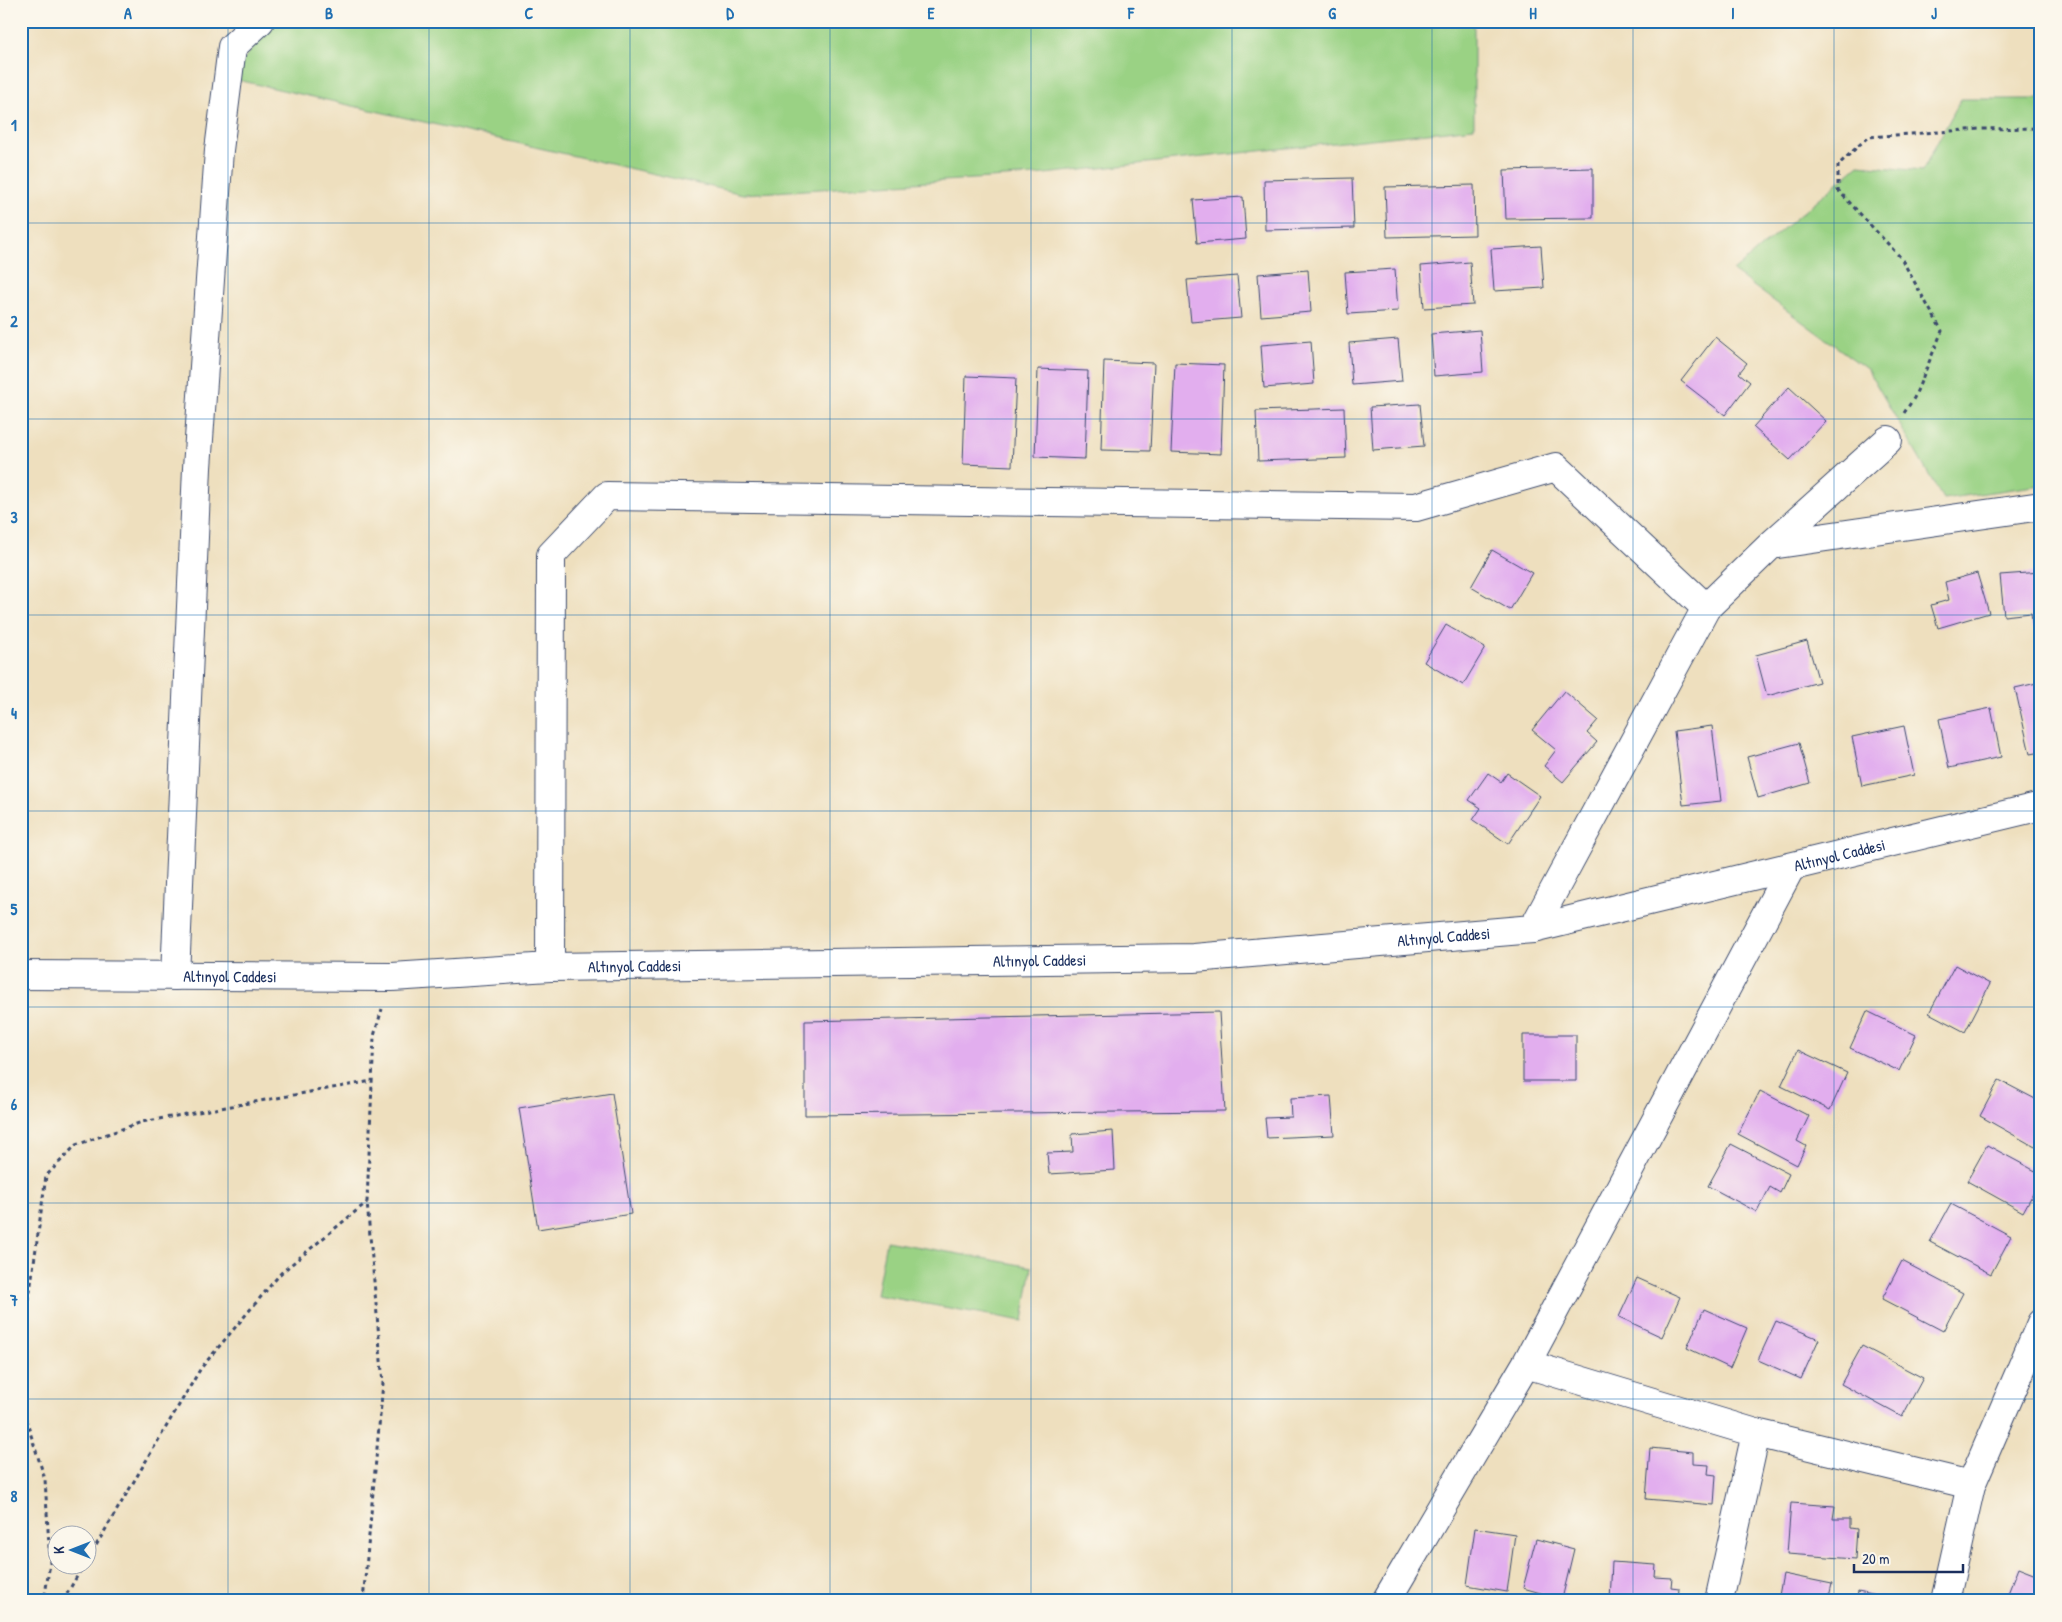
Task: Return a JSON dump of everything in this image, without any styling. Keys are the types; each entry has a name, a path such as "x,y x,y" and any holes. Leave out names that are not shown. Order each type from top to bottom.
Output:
{"street":[{"path":"175,976 197,468 219,150 232,47 260,21"},
{"path":"1533,929 1706,608 1771,545 1888,440"},
{"path":"550,967 550,555 607,496 1416,507 1556,467 1706,608"},
{"path":"1771,545 2041,506"},
{"name":"Altınyol Caddesi","path":"21,975 392,978 550,967 1194,958 1533,929 2041,806"},
{"path":"1386,1601 1526,1364 1791,867"},
{"path":"1945,1601 1970,1485 2041,1322"},
{"path":"1526,1364 1756,1432 1970,1485"},
{"path":"1719,1601 1756,1432"}],"path":[{"path":"1888,440 1914,398 1942,331 1901,258 1838,190 1838,165 1868,137 1980,129 2041,128"},
{"path":"363,1601 383,1383 367,1202 374,1036 392,978"},
{"path":"21,1356 46,1176 76,1145 142,1122 372,1081"},
{"path":"98,1542 201,1368 281,1273 367,1202"},
{"path":"21,1404 45,1479 50,1564 44,1601"},
{"path":"63,1601 78,1574"}],"green space":[{"path":"274,21 1474,21 1474,128 1035,175 743,194 229,78"},
{"path":"1961,99 2041,99 2041,485 1943,499 1868,370 1733,271 1859,165 1922,171"},
{"path":"886,1241 1032,1267 1023,1321 876,1295"}],"building":[{"path":"1593,168 1593,218 1506,219 1504,170"},
{"path":"1352,178 1354,228 1265,230 1264,180"},
{"path":"1474,185 1475,235 1387,237 1385,187"},
{"path":"1243,197 1246,239 1197,243 1193,200"},
{"path":"1541,246 1544,288 1494,291 1491,249"},
{"path":"1470,262 1473,305 1424,308 1421,266"},
{"path":"1395,269 1398,311 1348,314 1345,272"},
{"path":"1308,270 1311,312 1261,316 1258,274"},
{"path":"1237,276 1241,318 1191,322 1187,280"},
{"path":"1480,330 1483,372 1434,376 1431,334"},
{"path":"1715,337 1747,363 1739,373 1750,382 1725,415 1681,381"},
{"path":"1398,339 1402,381 1352,385 1349,343"},
{"path":"1311,341 1314,384 1264,388 1261,345"},
{"path":"1104,361 1154,363 1150,451 1101,450"},
{"path":"1175,363 1224,365 1221,454 1171,452"},
{"path":"1038,369 1088,371 1085,459 1035,457"},
{"path":"966,376 1016,378 1012,466 963,464"},
{"path":"1789,387 1826,421 1790,460 1753,427"},
{"path":"1420,404 1424,446 1373,450 1370,407"},
{"path":"1344,408 1346,458 1258,461 1256,411"},
{"path":"1492,550 1532,573 1510,610 1471,587"},
{"path":"2041,572 2041,627 2033,628 2031,613 2004,616 2000,575"},
{"path":"1977,573 1989,613 1938,628 1931,605 1949,600 1945,582"},
{"path":"1446,625 1485,648 1463,685 1424,662"},
{"path":"1807,641 1819,682 1767,696 1756,655"},
{"path":"2041,682 2041,752 2030,754 2015,688"},
{"path":"1564,691 1598,720 1587,733 1597,742 1563,782 1544,766 1556,750 1532,730"},
{"path":"1991,708 2001,757 1949,768 1939,719"},
{"path":"1712,726 1721,801 1683,805 1674,731"},
{"path":"1904,726 1914,775 1862,786 1852,737"},
{"path":"1799,743 1810,783 1758,798 1747,757"},
{"path":"1488,773 1501,782 1507,773 1540,796 1508,844 1473,820 1481,808 1469,800"},
{"path":"1955,965 1990,984 1965,1032 1929,1013"},
{"path":"1867,1011 1916,1035 1899,1071 1850,1048"},
{"path":"1219,1012 1225,1111 805,1115 805,1021"},
{"path":"1523,1035 1576,1035 1576,1081 1523,1081"},
{"path":"1798,1050 1847,1073 1830,1110 1781,1086"},
{"path":"1999,1080 2041,1102 2041,1136 2035,1147 1980,1116"},
{"path":"1760,1091 1809,1116 1797,1141 1806,1146 1797,1165 1738,1134"},
{"path":"612,1093 631,1214 538,1229 519,1108"},
{"path":"1331,1096 1334,1135 1267,1138 1265,1118 1291,1117 1290,1098"},
{"path":"1113,1131 1115,1170 1049,1174 1047,1153 1073,1152 1072,1134"},
{"path":"1731,1144 1789,1174 1780,1193 1770,1187 1757,1212 1708,1186"},
{"path":"1987,1145 2041,1174 2041,1179 2023,1212 1967,1181"},
{"path":"1951,1204 2011,1236 1991,1274 1930,1242"},
{"path":"1902,1261 1963,1293 1943,1331 1882,1299"},
{"path":"1637,1278 1680,1297 1662,1337 1619,1317"},
{"path":"1704,1309 1747,1328 1730,1368 1687,1348"},
{"path":"1776,1321 1819,1339 1801,1379 1758,1360"},
{"path":"1862,1346 1923,1378 1902,1417 1841,1384"},
{"path":"1650,1448 1693,1452 1693,1464 1709,1465 1708,1474 1716,1475 1714,1505 1646,1499"},
{"path":"1791,1503 1835,1506 1833,1519 1850,1519 1850,1528 1857,1529 1855,1559 1787,1554"},
{"path":"1475,1528 1515,1534 1507,1592 1467,1585"},
{"path":"1536,1539 1574,1549 1562,1599 1523,1588"},
{"path":"1612,1562 1656,1565 1655,1577 1672,1578 1671,1587 1679,1588 1678,1601 1610,1601"},
{"path":"2018,1568 2041,1577 2041,1601 2005,1601"},
{"path":"1783,1574 1832,1584 1828,1601 1778,1601"},
{"path":"1858,1592 1896,1600 1896,1601 1856,1601"}]}
